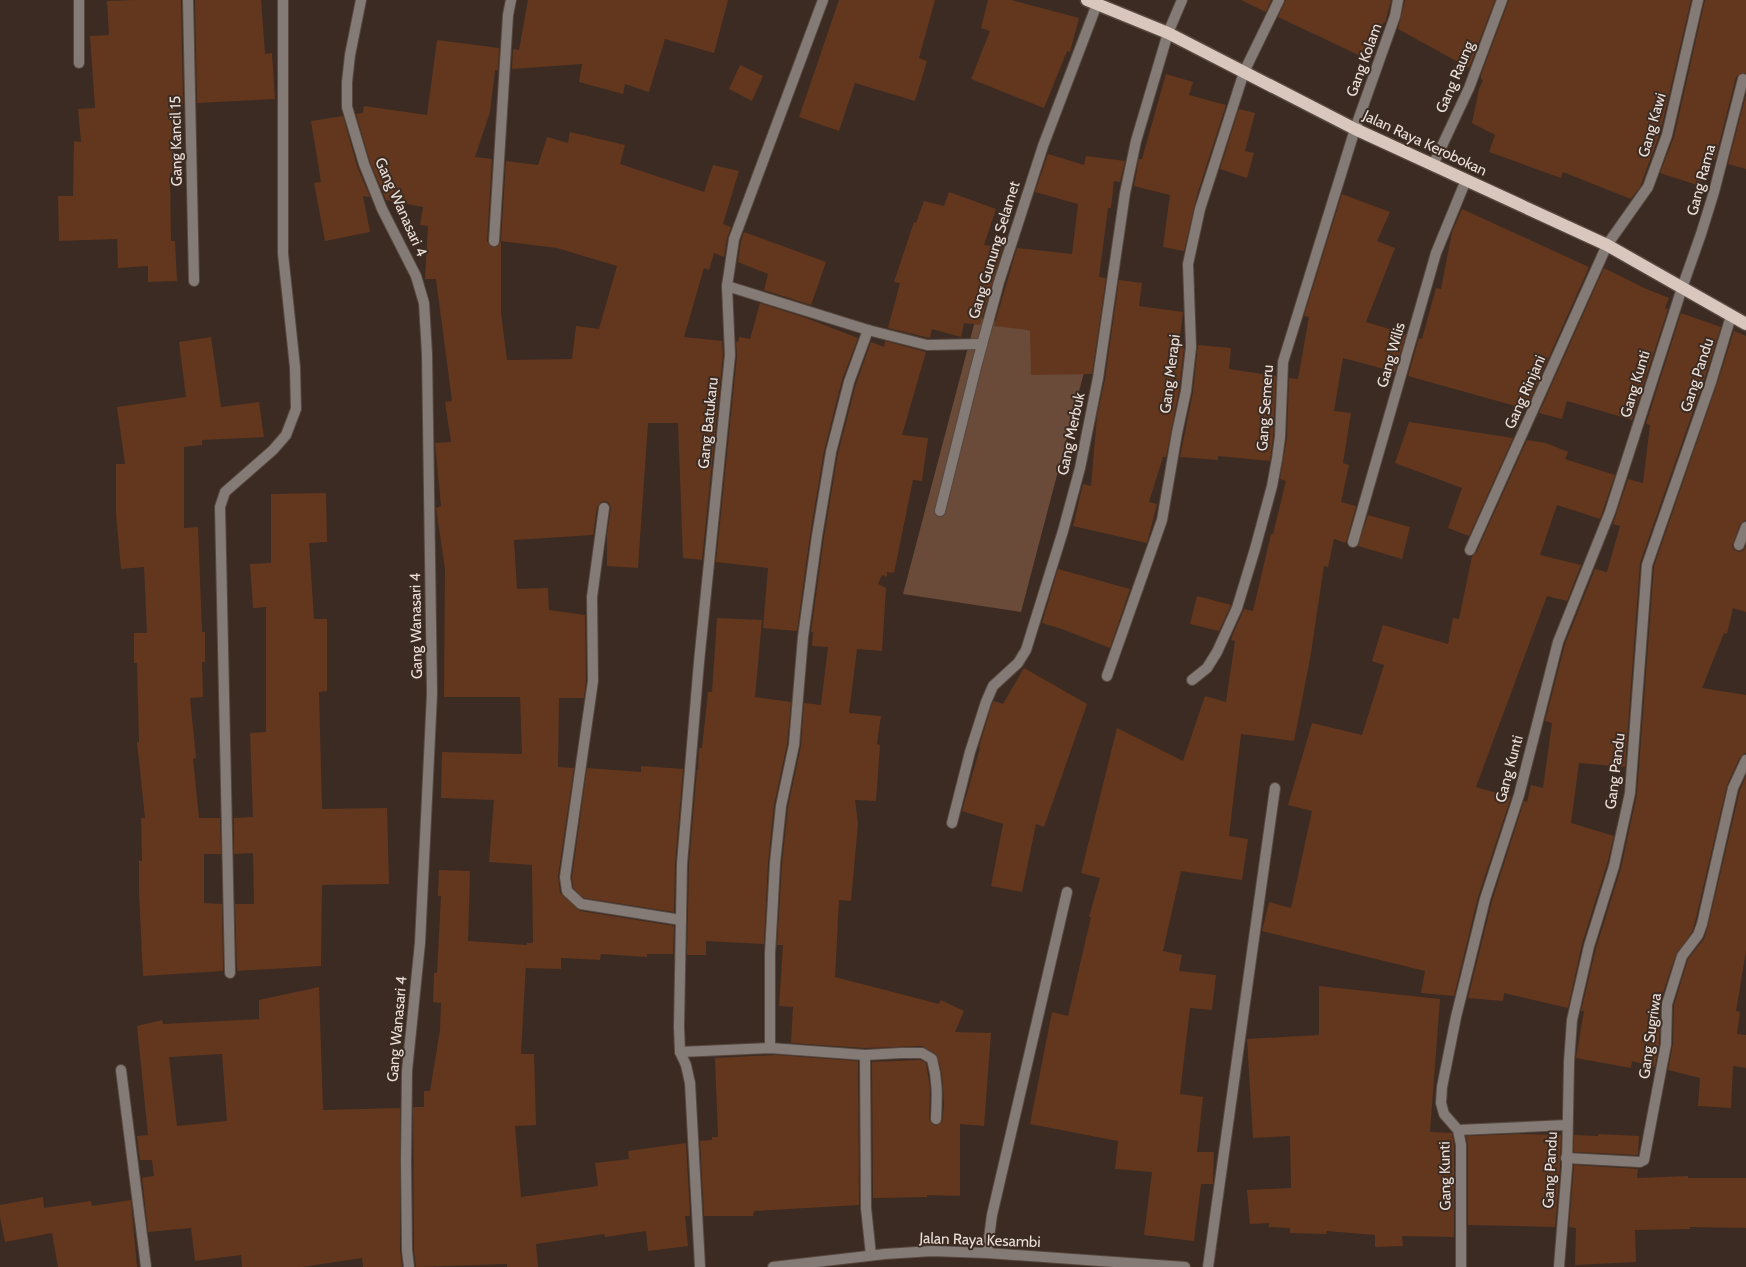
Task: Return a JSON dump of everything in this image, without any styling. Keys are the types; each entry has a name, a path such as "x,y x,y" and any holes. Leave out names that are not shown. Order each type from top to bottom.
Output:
{"main road":[{"name":"Jalan Raya Kerobokan","path":"1092,2 1168,33 1355,129 1607,245 1746,324"}],"street":[{"path":"79,0 79,63"},
{"name":"Gang Kancil 15","path":"188,0 194,281"},
{"path":"230,973 220,507 225,492 273,450 286,435 296,409 295,367 283,254 283,0"},
{"name":"Gang Wanasari 4","path":"361,0 350,55 347,107 364,164 382,209 416,276 424,303 427,354 432,694 420,943 407,1071 406,1210 409,1267"},
{"path":"494,241 508,15 511,0"},
{"name":"Gang Batukaru","path":"700,1267 690,1083 686,1065 680,1052 682,864 699,662 730,355 727,286 734,239 823,0"},
{"name":"Gang Merbuk","path":"952,823 970,752 986,702 993,686 1018,662 1026,650 1064,531 1080,468 1098,378 1125,193 1136,141 1168,33 1182,0"},
{"name":"Gang Merapi","path":"1107,676 1162,520 1186,390 1190,356 1188,264 1200,209 1244,72 1279,0"},
{"name":"Gang Kolam","path":"1355,129 1395,16 1398,0"},
{"name":"Gang Raung","path":"1433,165 1469,88 1502,0"},
{"name":"Gang Kawi","path":"1607,245 1648,187 1667,135 1698,0"},
{"name":"Gang Gunung Selamet","path":"940,511 1002,273 1092,2"},
{"name":"Gang Rama","path":"1682,288 1714,192 1743,79"},
{"name":"Gang Semeru","path":"1192,680 1208,668 1217,652 1237,608 1255,548 1272,486 1277,459 1280,437 1283,362 1355,129"},
{"name":"Gang Wilis","path":"1353,542 1436,253 1466,180"},
{"name":"Gang Rinjani","path":"1470,550 1607,245"},
{"path":"727,286 868,330 927,345 982,344"},
{"name":"Gang Kunti","path":"1461,1267 1461,1145 1458,1130 1444,1114 1441,1102 1442,1087 1456,1017 1485,899 1519,795 1558,642 1610,512 1682,288"},
{"name":"Gang Pandu","path":"1559,1267 1572,1020 1589,946 1614,866 1630,793 1647,565 1711,382 1731,316"},
{"path":"770,1048 770,953 775,863 781,806 794,745 803,637 831,452 849,382 868,330"},
{"path":"604,508 592,597 593,681 565,877 567,892 581,904 681,920"},
{"path":"1739,545 1746,527"},
{"name":"Gang Sugriwa","path":"1566,1158 1640,1162 1644,1160 1666,1044 1667,1004 1682,956 1698,935 1702,924 1733,788 1746,760"},
{"path":"1208,1267 1275,788"},
{"path":"987,1253 992,1215 1067,892"},
{"path":"680,1052 770,1048 865,1055 901,1052 922,1053 932,1059 938,1087 936,1119"},
{"path":"865,1055 866,1208 871,1255"},
{"path":"120,1070 146,1267"},
{"path":"1458,1130 1567,1125"},
{"name":"Jalan Raya Kesambi","path":"773,1267 871,1255 932,1251 1185,1267"}],"shaded area":[{"path":"976,317 1091,346 1021,612 903,594"}],"building":[{"path":"181,0 183,104 175,105 173,173 170,173 171,241 175,241 177,281 148,282 148,266 118,268 117,239 59,241 58,196 73,196 74,141 81,142 78,109 95,108 90,36 109,35 107,1"},
{"path":"195,0 261,0 265,54 272,53 275,99 197,103"},
{"path":"528,0 728,0 714,53 665,39 649,92 625,84 623,94 579,82 582,64 512,69 513,49 519,50"},
{"path":"839,0 935,0 919,58 927,61 915,101 855,83 839,131 799,117"},
{"path":"988,0 1011,0 1079,18 1070,52 1067,51 1044,108 971,79 990,31 981,28"},
{"path":"1241,0 1271,0 1266,12"},
{"path":"1286,0 1391,0 1385,23 1367,59 1278,17"},
{"path":"1405,0 1495,0 1469,68 1398,29"},
{"path":"1509,0 1691,0 1660,133 1640,187 1631,199 1563,172 1561,178 1489,152 1495,135 1472,123 1479,89 1483,80 1481,75"},
{"path":"1705,0 1746,0 1746,73 1741,73 1736,77 1715,160 1709,158 1700,186 1660,173 1674,137"},
{"path":"437,40 499,48 498,70 495,70 490,112 475,157 492,159 487,241 491,247 497,247 501,241 506,161 538,165 547,137 568,143 570,132 625,145 620,164 704,192 713,165 739,171 723,224 731,227 724,257 714,253 709,270 704,268 684,337 722,341 723,355 702,560 683,558 678,423 648,423 638,568 607,566 607,534 611,508 609,503 605,501 601,502 597,507 593,535 514,540 517,589 548,588 549,610 585,615 586,680 584,698 559,698 558,767 574,768 558,876 560,893 580,911 674,926 673,954 647,954 647,957 601,954 600,960 561,958 561,969 526,968 526,963 521,1054 534,1054 536,1125 515,1126 521,1197 598,1186 595,1163 629,1159 628,1151 686,1143 690,1216 685,1216 688,1246 648,1251 646,1231 605,1237 604,1234 536,1244 538,1267 507,1267 507,1264 416,1267 414,1250 413,1107 424,1107 424,1091 430,1091 440,1030 441,1003 433,1002 434,973 437,973 441,896 438,896 439,870 470,871 468,941 527,945 527,943 533,943 532,865 489,862 494,800 441,798 442,752 522,754 520,697 444,697 445,569 436,508 441,506 435,443 451,442 445,402 452,401 436,279 425,279 428,226 420,225 423,207 386,200 370,162 356,114 363,113 364,106 427,115","holes":["501,241 557,248 617,266 599,329 576,326 572,359 507,360 501,313"]},
{"path":"740,65 763,76 752,101 729,89"},
{"path":"1166,74 1193,82 1189,95 1226,105 1197,195 1184,251 1163,247 1170,195 1134,186 1139,159 1142,159"},
{"path":"1746,95 1746,169 1728,164"},
{"path":"1239,109 1255,113 1245,151 1254,153 1247,178 1220,169"},
{"path":"343,116 357,166 370,197 363,196 370,232 325,241 314,183 321,182 311,121"},
{"path":"1048,154 1084,165 1086,156 1125,161 1120,182 1114,181 1111,208 1108,208 1099,277 1106,278 1092,374 1031,375 1030,330 994,326 1017,248 1072,254 1078,204 1035,192"},
{"path":"949,192 996,209 984,245 1003,247 980,325 964,323 961,337 932,329 930,338 888,328 900,283 894,282 914,222 916,223 924,201 944,206"},
{"path":"1342,194 1390,212 1377,241 1395,248 1366,322 1406,334 1395,372 1343,358 1334,411 1351,413 1343,463 1349,465 1341,502 1356,506 1346,543 1334,539 1328,567 1324,566 1310,659 1294,741 1241,734 1229,836 1248,839 1242,880 1181,871 1163,951 1182,955 1179,971 1216,975 1212,1010 1190,1008 1180,1094 1203,1097 1197,1152 1214,1152 1213,1184 1201,1184 1194,1241 1144,1235 1152,1172 1115,1169 1118,1141 1030,1124 1052,1012 1068,1016 1091,917 1089,917 1100,878 1081,873 1117,728 1183,761 1205,696 1226,702 1235,641 1231,640 1244,609 1253,611 1286,481 1280,479 1287,437 1289,378 1298,379 1309,317 1304,316"},
{"path":"1462,209 1589,267 1526,409 1408,376 1419,338 1422,339 1436,288 1441,289 1452,232"},
{"path":"744,232 826,262 811,305 764,290 768,274 738,262"},
{"path":"1604,268 1669,298 1665,308 1668,309 1632,420 1567,401 1562,419 1539,413"},
{"path":"1119,280 1142,283 1139,306 1183,312 1179,344 1184,344 1184,347 1179,390 1166,457 1163,457 1149,502 1157,504 1147,543 1073,526 1083,484 1091,486 1097,416 1105,379"},
{"path":"760,303 858,338 842,380 824,451 797,631 763,628 768,568 716,562 737,356 736,342 738,342 739,337 750,339"},
{"path":"1681,313 1721,327 1640,563 1625,767 1579,763 1571,823 1614,836 1582,944 1568,1008 1504,993 1503,1001 1468,998 1492,901 1524,801 1527,802 1531,785 1543,788 1552,723 1545,721 1565,644 1595,569 1607,572 1620,526 1613,524 1628,479 1643,483 1650,425 1646,424"},
{"path":"1734,331 1746,336 1746,520 1740,524 1732,546 1734,550 1740,552 1746,546 1746,612 1733,608 1727,634 1724,633 1702,688 1746,695 1746,753 1740,757 1727,785 1692,932 1676,954 1660,1002 1659,1043 1655,1067 1632,1061 1631,1068 1576,1058 1584,1011 1581,1011 1596,948 1621,868 1637,794 1654,566"},
{"path":"211,337 221,407 259,402 264,437 202,440 202,445 184,447 184,528 198,527 202,632 205,632 205,662 202,662 203,697 190,698 196,758 193,759 199,818 220,818 221,854 204,854 204,903 222,904 223,971 143,976 139,861 142,861 141,818 145,818 137,742 139,742 137,663 134,663 134,633 147,633 144,567 121,569 116,514 116,464 125,464 117,407 186,397 179,342"},
{"path":"885,341 926,352 902,435 928,438 922,481 913,480 894,573 887,572 887,577 882,575 878,584 886,588 882,651 857,649 849,713 881,716 877,744 880,745 876,801 855,800 858,824 851,901 839,900 835,977 939,1004 941,1000 964,1011 955,1032 991,1033 984,1126 960,1124 960,1196 927,1195 927,1197 873,1198 872,1062 920,1060 926,1063 930,1089 929,1119 936,1126 942,1122 944,1104 942,1074 937,1055 922,1046 865,1048 791,1043 793,1007 779,1006 783,945 777,945 788,807 801,746 804,703 821,705 828,647 812,646 813,632 811,632 824,537 838,453 856,384 871,342 884,347"},
{"path":"1198,345 1231,348 1229,369 1276,376 1270,461 1218,456 1218,460 1180,457 1193,392"},
{"path":"1409,422 1513,438 1469,536 1448,528 1462,488 1395,463"},
{"path":"1527,440 1546,443 1568,452 1565,459 1615,475 1600,519 1557,505 1540,555 1581,565 1567,601 1547,596 1476,787 1511,797 1478,897 1454,996 1421,993 1425,971 1262,931 1269,902 1291,908 1312,811 1288,805 1312,723 1362,735 1384,665 1372,661 1383,625 1448,644 1453,618 1459,619 1472,556 1476,553"},
{"path":"326,493 327,542 309,543 314,619 327,619 327,691 319,692 322,809 387,808 389,884 322,885 321,966 237,971 235,904 254,904 253,853 234,854 234,818 253,817 250,733 266,732 266,607 253,608 250,564 271,563 271,494"},
{"path":"1368,515 1410,527 1402,559 1358,546"},
{"path":"1058,569 1130,589 1110,648 1042,623"},
{"path":"1197,596 1231,605 1219,631 1190,624"},
{"path":"717,618 762,620 755,697 791,702 787,744 774,805 768,863 764,944 706,941 706,955 687,955 689,864 697,770 699,748 702,748 708,692 712,692"},
{"path":"1024,668 1087,704 1044,827 1036,824 1022,892 991,886 1003,824 962,811 992,704 994,701 1003,704"},
{"path":"641,766 683,769 675,864 674,912 584,898 573,888 572,877 587,768 641,772"},
{"path":"1746,776 1746,951 1736,1011 1740,1012 1737,1034 1746,1035 1746,1068 1733,1066 1731,1108 1698,1106 1700,1078 1668,1070 1673,1044 1674,1005 1688,959 1704,939 1740,790"},
{"path":"1319,986 1440,999 1430,1132 1452,1133 1454,1146 1454,1237 1402,1236 1403,1246 1375,1247 1375,1235 1327,1231 1326,1234 1290,1233 1290,1228 1269,1227 1269,1223 1250,1224 1247,1190 1291,1188 1290,1136 1253,1138 1247,1039 1319,1035"},
{"path":"319,987 323,1110 400,1108 400,1250 402,1267 363,1267 362,1258 302,1267 242,1267 241,1255 195,1261 191,1228 148,1232 142,1178 154,1176 152,1160 140,1160 137,1136 148,1135 137,1026 162,1020 163,1024 259,1019 259,1000","holes":["222,1054 227,1121 177,1126 169,1057"]},
{"path":"776,1055 858,1061 859,1205 754,1211 753,1216 704,1216 700,1141 712,1140 712,1137 718,1137 715,1058"},
{"path":"1598,1134 1639,1136 1638,1155 1574,1152 1574,1135 1598,1136"},
{"path":"1561,1135 1555,1227 1468,1225 1468,1145 1466,1136"},
{"path":"1574,1165 1638,1169 1637,1178 1688,1176 1688,1178 1746,1178 1746,1228 1690,1227 1690,1229 1635,1230 1636,1262 1575,1265 1576,1228 1569,1227"},
{"path":"43,1197 44,1208 91,1201 92,1206 131,1200 137,1267 58,1267 52,1233 5,1242 0,1217 0,1205"}]}
